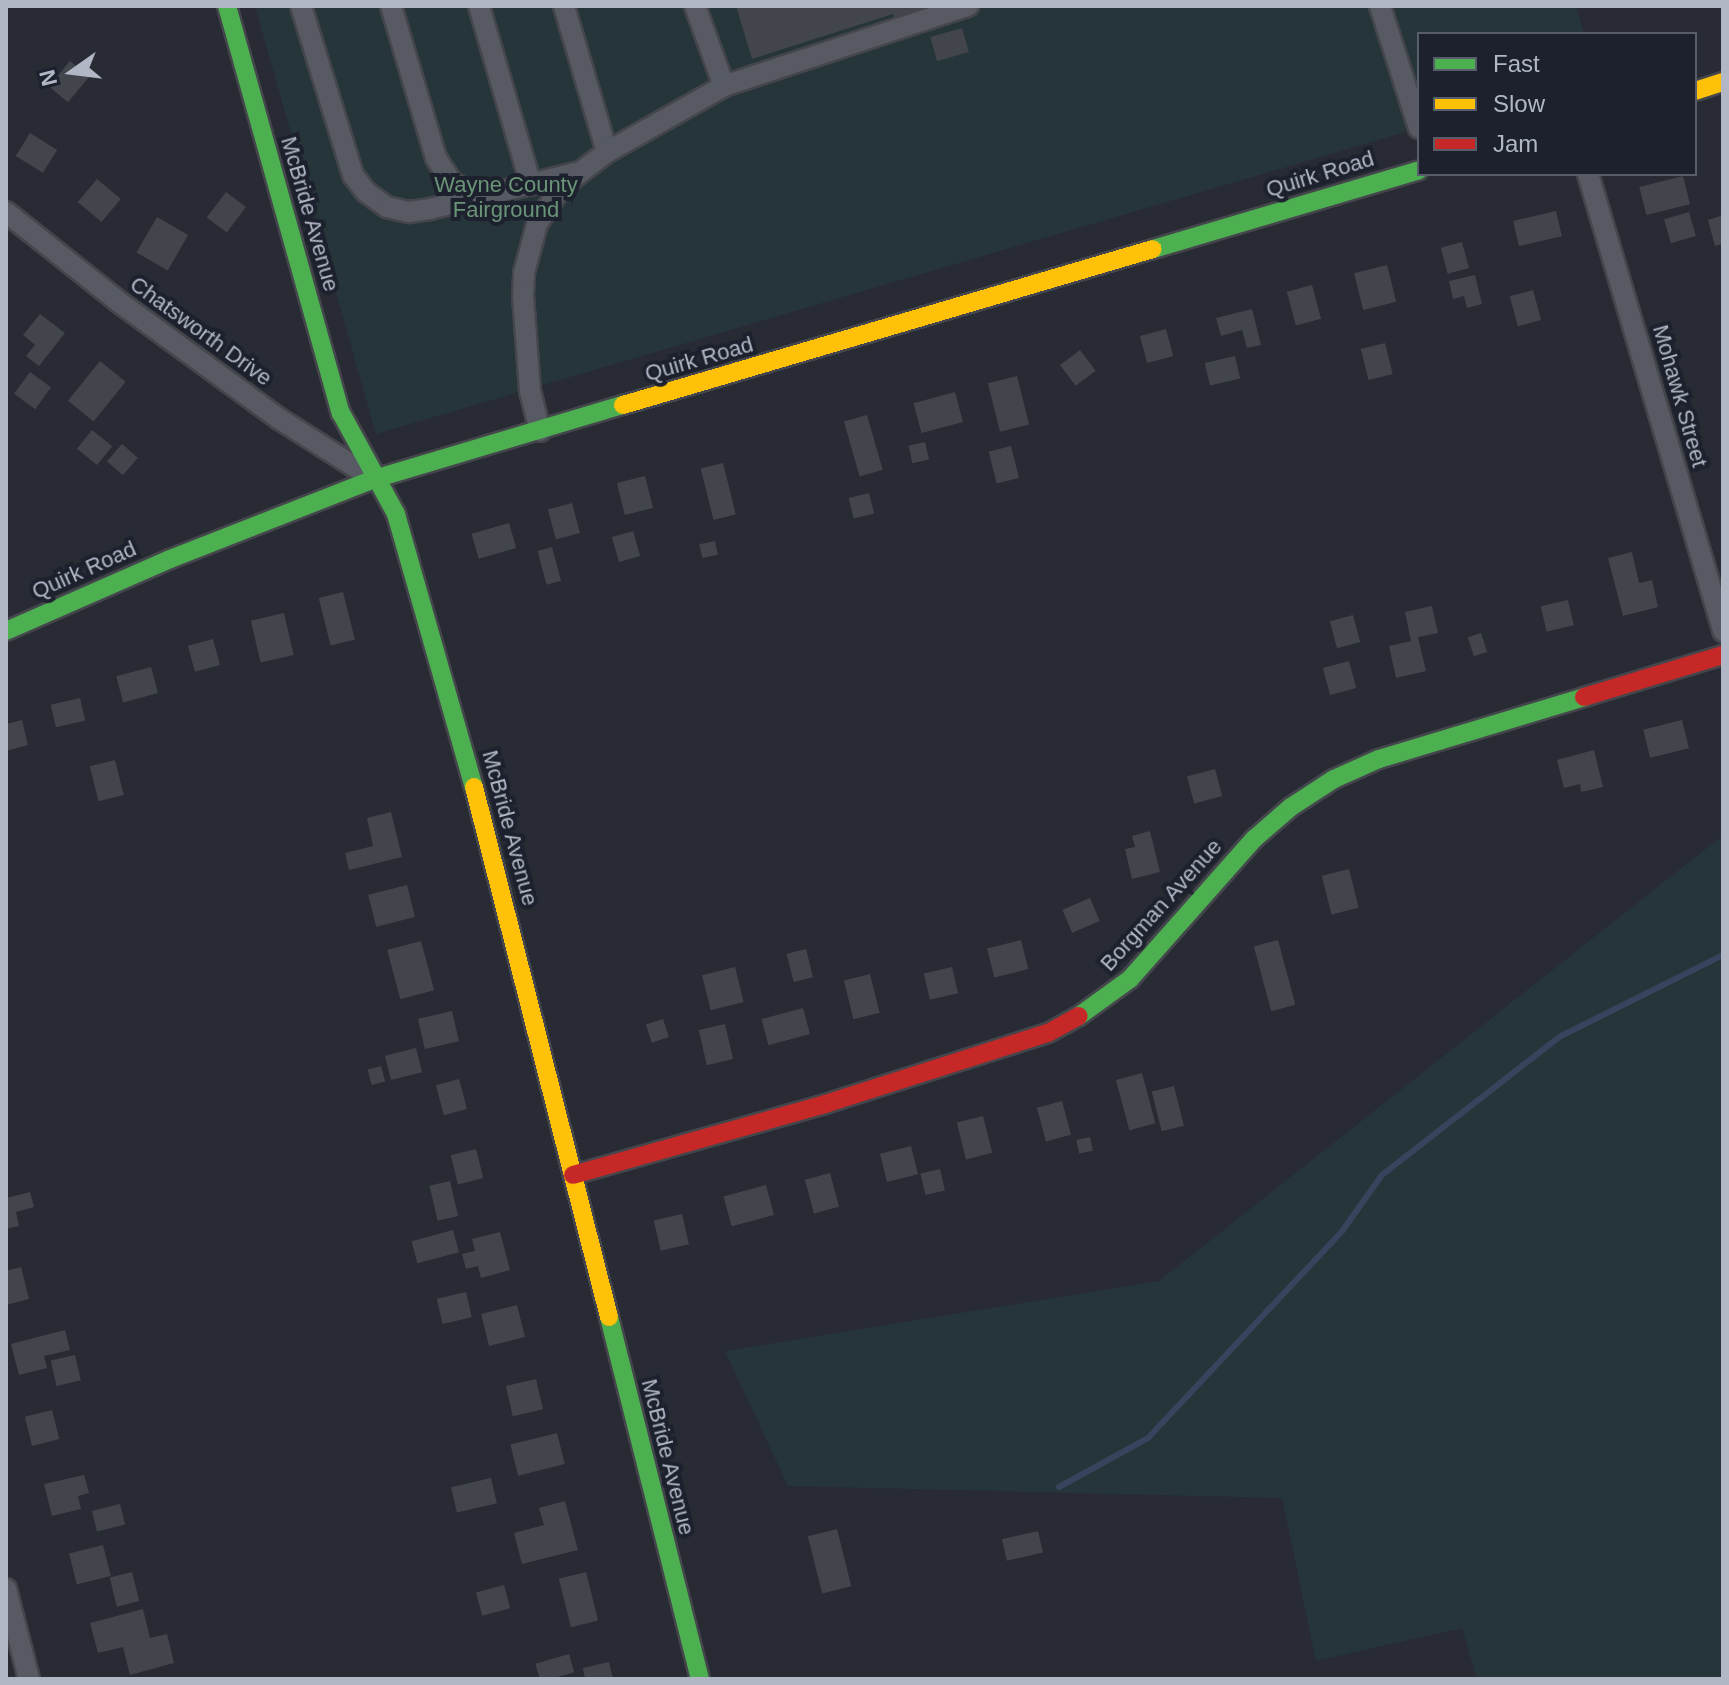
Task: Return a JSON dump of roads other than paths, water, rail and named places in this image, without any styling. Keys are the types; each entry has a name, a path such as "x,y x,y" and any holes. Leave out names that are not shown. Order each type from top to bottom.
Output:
{"street":[{"name":"McBride Avenue","path":"227,6 341,413 374,479 396,514 455,721 700,1679"},
{"path":"301,6 340,141 353,175 366,192 387,207 409,212 575,173"},
{"path":"391,6 436,158 452,183 480,197"},
{"path":"479,6 531,185"},
{"path":"564,6 607,152"},
{"path":"695,6 724,86"},
{"path":"540,431 530,391 524,273 537,224 545,207 575,173 724,86 968,6"},
{"path":"1380,6 1417,122"},
{"path":"1697,90 1723,82"},
{"name":"Quirk Road","path":"6,631 170,559 374,479 1417,171"},
{"name":"Mohawk Street","path":"1589,176 1723,631"},
{"name":"Chatsworth Drive","path":"6,212 119,302 278,418 374,479"},
{"name":"Borgman Avenue","path":"573,1175 825,1104 1048,1033 1087,1012 1130,979 1254,839 1291,807 1334,779 1379,759 1723,655"},
{"path":"6,1589 29,1679"}],"waterway":[{"path":"1059,1487 1148,1438 1343,1230 1382,1175 1559,1037 1723,955"}],"park label":[{"name":"Wayne County Fairground","path":"506,196"}]}
